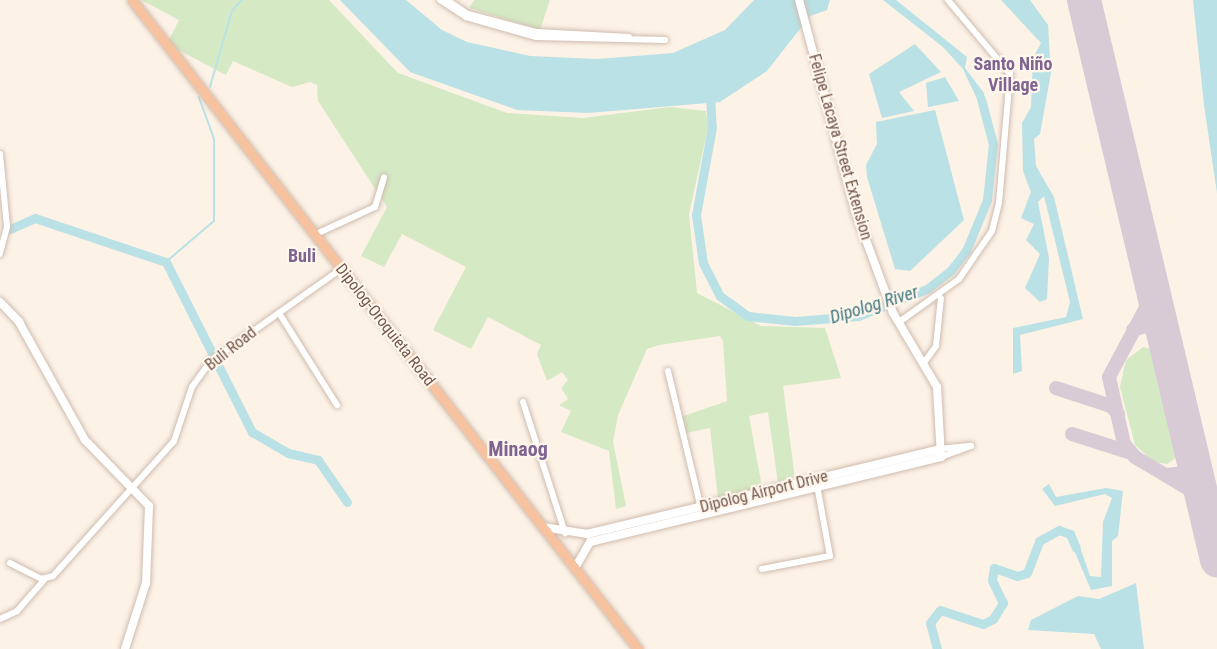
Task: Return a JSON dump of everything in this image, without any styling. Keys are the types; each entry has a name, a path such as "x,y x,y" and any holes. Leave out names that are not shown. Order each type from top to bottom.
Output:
{"highway":[{"name":"Dipolog-Oroquieta Road","path":"132,0 638,649"}],"main road":[{"name":"Felipe Lacaya Street Extension","path":"799,0 844,175 888,301 939,395 940,453"},
{"path":"0,302 19,322 85,440 132,484 149,506 153,526 146,583 125,649"},
{"name":"Dipolog Airport Drive","path":"543,527 588,538 940,453"},
{"path":"575,568 588,538"}],"street":[{"path":"440,0 466,18 536,37 665,38 537,32 468,14 447,0"},
{"path":"923,364 936,346 938,302 973,262 995,222 1010,83 1001,57 948,0"},
{"path":"0,154 7,227 0,254"},
{"path":"314,235 375,207 384,177"},
{"name":"Buli Road","path":"0,619 16,611 44,580 85,543 132,484 174,441 192,387 211,361 341,269"},
{"path":"902,320 944,294"},
{"path":"279,313 337,405"},
{"path":"668,371 702,511"},
{"path":"523,402 565,534"},
{"path":"762,569 830,556 817,483"},
{"path":"10,563 44,580"}],"green space":[{"path":"141,0 329,0 398,73 507,113 583,118 670,107 706,111 708,128 689,214 697,293 761,326 825,328 841,378 783,386 795,479 778,483 768,412 749,416 762,487 718,498 710,428 686,433 681,417 727,401 723,341 720,336 659,345 647,349 618,415 613,442 626,506 616,509 609,451 561,432 571,411 559,405 568,399 561,388 568,380 562,372 547,381 537,354 541,345 488,317 471,349 433,330 466,267 402,234 384,267 361,256 387,207 318,101 317,85 310,82 292,87 233,61 226,75 167,44 179,20"},
{"path":"474,0 550,0 540,30 469,8"},
{"path":"1143,347 1151,349 1177,457 1167,464 1154,462 1135,445 1120,387 1126,360"}],"water":[{"path":"340,0 406,0 442,30 467,42 530,56 597,59 673,53 725,30 754,0 830,0 827,10 810,16 767,71 720,102 588,113 517,110 410,72"},
{"path":"883,0 896,0 967,57 965,68 984,93 986,108 982,110 963,69 943,47"},
{"path":"1001,0 1030,0 1048,25 1051,73 1040,134 1034,139 1036,166 1054,197 1083,319 1020,335 1022,371 1013,374 1013,328 1066,317 1070,302 1044,196 1038,202 1049,258 1047,299 1040,302 1025,288 1040,254 1026,240 1034,224 1021,218 1031,192 1023,171 1022,123 1031,107 1033,58 1041,43"},
{"path":"1193,0 1217,0 1217,193 1204,105"},
{"path":"915,44 941,72 899,92 914,111 882,118 869,74"},
{"path":"945,77 959,101 928,107 926,83"},
{"path":"935,110 964,220 910,271 895,269 867,177 866,165 877,144 876,122"},
{"path":"1049,484 1056,497 1106,488 1123,491 1118,536 1112,541 1112,586 1091,590 1068,536 1079,544 1090,576 1101,577 1103,522 1112,498 1105,494 1055,506 1042,489"},
{"path":"1136,583 1144,649 1101,649 1094,634 1028,630 1031,620 1078,596 1099,599"}],"waterway":[{"path":"210,87 232,11 242,0"},
{"name":"Dipolog River","path":"710,94 712,127 696,215 703,263 720,296 748,316 795,321 858,316 927,289 951,270 966,251 987,200 993,144 981,99"},
{"path":"166,262 214,221 214,139 199,98"},
{"path":"10,229 35,218 166,262 252,432 288,453 318,460 347,502"},
{"path":"937,649 930,623 940,610 983,624 993,619 1003,603 992,580 994,568 1017,576 1027,573 1039,541 1059,530 1070,534 1076,548"}],"taxiway":[{"path":"1152,285 1149,302 1109,377 1124,444 1135,457 1192,491 1204,506"},
{"path":"1133,330 1148,325 1163,333"},
{"path":"1056,388 1111,406 1118,414"},
{"path":"1072,434 1128,452"},
{"path":"1167,475 1184,473 1193,457"}],"runway":[{"path":"1084,0 1217,560"}],"district":[{"name":"Santo Niño Village","path":"1013,76"},
{"name":"Buli","path":"302,256"},
{"name":"Minaog","path":"518,449"}]}
